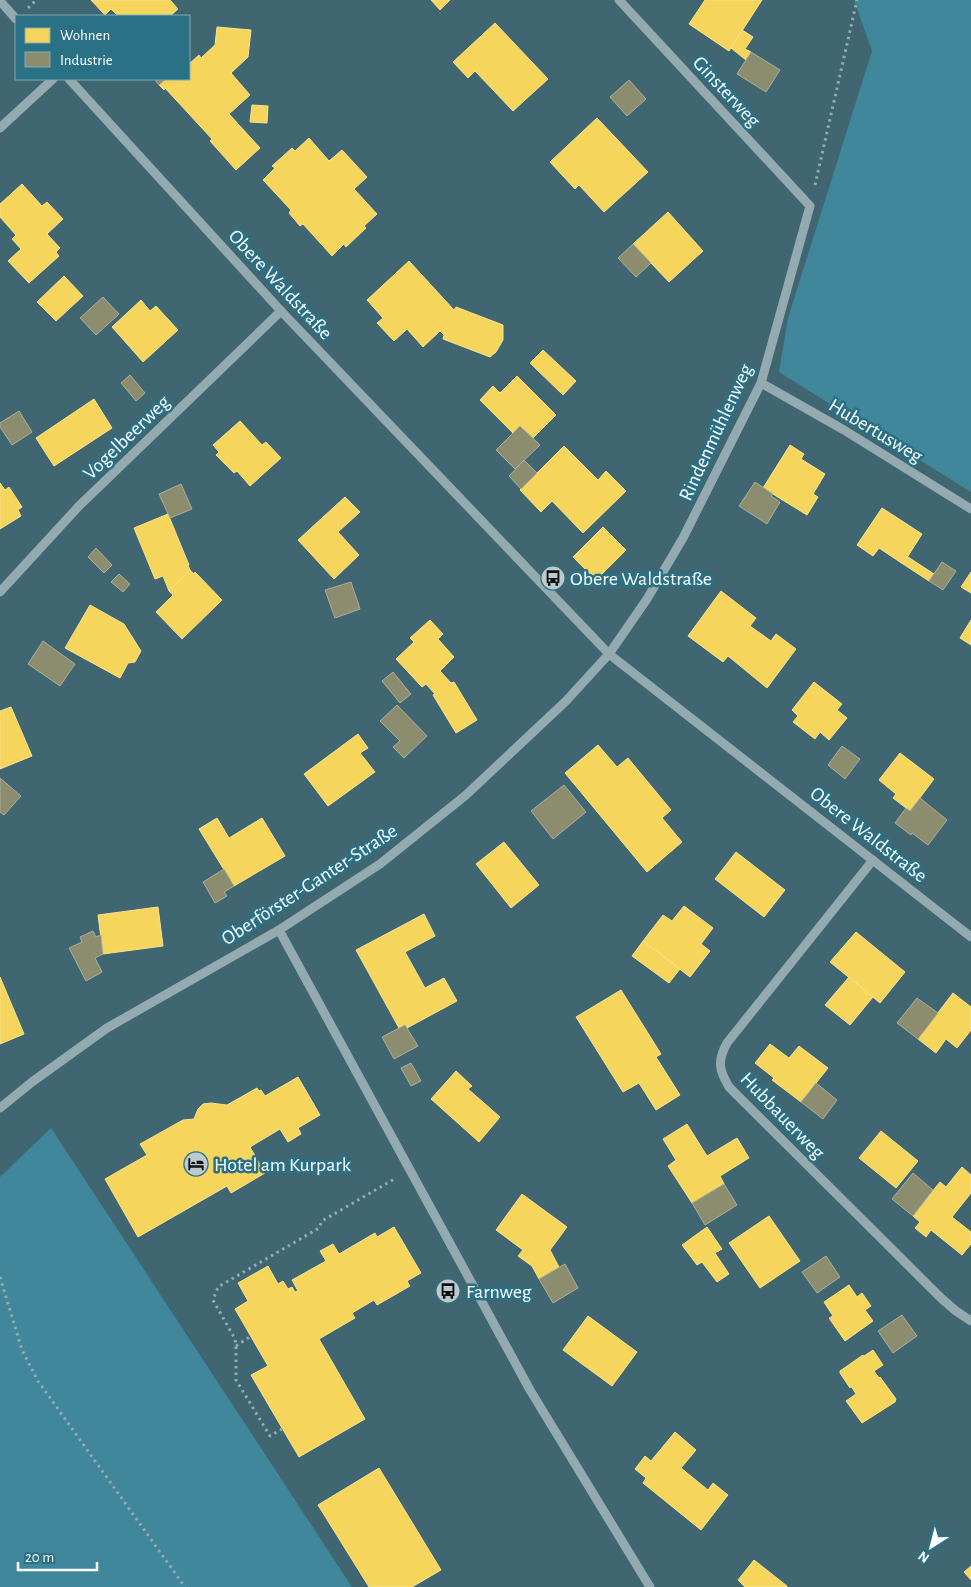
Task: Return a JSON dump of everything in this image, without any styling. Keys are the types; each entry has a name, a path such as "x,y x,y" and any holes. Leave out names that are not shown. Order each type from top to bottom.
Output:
{"street":[{"name":"Ginsterweg","path":"619,0 810,206"},
{"path":"0,1 15,18"},
{"path":"0,128 52,80"},
{"name":"Obere Waldstraße","path":"71,80 281,311 609,654 971,937"},
{"name":"Rindenmühlenweg","path":"609,654 647,599 684,538 761,383 810,206"},
{"name":"Vogelbeerweg","path":"0,592 79,506 281,311"},
{"name":"Hubertusweg","path":"761,383 844,430 971,509"},
{"name":"Oberförster-Ganter-Straße","path":"0,1108 32,1082 107,1028 279,930 380,864 466,796 566,701 609,654"},
{"name":"Hubbauerweg","path":"873,860 727,1043 721,1054 720,1066 723,1077 729,1087 956,1312 971,1322"},
{"path":"279,930 530,1390 650,1587"}],"path":[{"path":"810,206 857,0"},
{"path":"282,1429 270,1436 236,1380 235,1339 213,1300 218,1287 318,1228 322,1221 410,1170"},
{"path":"0,1277 22,1350 38,1382 185,1587"},
{"path":"236,1346 251,1336"}],"shaded area":[{"path":"854,0 971,0 971,492 779,372 788,318 872,51"},
{"path":"51,1128 352,1587 0,1587 0,1177"}],"building: Wohnen":[{"path":"91,0 170,0 178,9 171,15 117,15 111,9 105,15"},
{"path":"431,0 450,0 440,10"},
{"path":"705,0 762,0 729,51 689,24"},
{"path":"495,23 548,79 513,111 475,71 468,78 453,62"},
{"path":"217,27 251,30 248,57 231,73 250,95 229,114 260,148 236,170 210,141 212,139 165,88 164,90 159,85 165,80 190,80 190,63 199,55 201,58 215,45"},
{"path":"742,30 753,37 745,49 751,52 746,60 731,48"},
{"path":"252,105 268,106 267,123 250,122"},
{"path":"597,118 648,172 604,212 579,185 575,189 550,162"},
{"path":"309,138 329,161 342,150 367,177 354,189 377,214 364,226 366,228 346,247 344,244 332,256 303,224 300,226 289,213 291,210 263,180 275,168 272,166 292,148 295,151"},
{"path":"22,184 42,206 47,202 63,219 47,234 60,248 56,252 59,256 29,283 8,261 21,249 12,239 16,235 0,217 0,204"},
{"path":"668,212 703,251 669,282 633,244"},
{"path":"409,261 454,310 456,307 503,325 503,340 496,352 490,357 443,339 444,335 440,331 423,347 407,329 394,341 377,323 383,318 367,300"},
{"path":"64,276 83,296 56,321 37,302"},
{"path":"141,300 150,311 156,306 178,330 143,362 112,327"},
{"path":"543,350 576,381 563,395 530,363"},
{"path":"517,376 556,415 533,438 520,426 513,433 480,400 493,386 500,393"},
{"path":"94,399 112,428 54,466 36,438"},
{"path":"240,421 262,445 266,442 281,458 250,486 237,471 234,473 216,455 219,452 213,445"},
{"path":"790,445 804,454 801,459 825,474 813,494 818,497 807,515 763,488"},
{"path":"564,446 598,480 606,471 626,491 583,533 552,501 541,512 520,490"},
{"path":"0,483 5,490 9,487 22,507 18,510 21,516 0,529"},
{"path":"345,497 360,512 338,532 359,555 334,579 298,540"},
{"path":"882,508 922,534 903,564 879,548 873,556 857,545"},
{"path":"168,514 190,570 169,591 163,576 155,579 134,528"},
{"path":"603,527 626,550 596,580 573,557"},
{"path":"908,557 934,574 929,581 903,564"},
{"path":"190,570 194,574 195,572 222,600 182,639 156,612 173,595 169,591"},
{"path":"971,572 971,593 961,587"},
{"path":"721,591 756,618 750,626 771,641 776,634 796,649 767,688 728,656 723,662 688,636"},
{"path":"90,605 124,624 141,651 135,662 128,663 120,678 65,648"},
{"path":"430,620 443,634 438,639 454,657 440,671 451,683 454,682 477,720 456,733 433,695 435,694 426,684 422,687 396,659 414,642 410,638"},
{"path":"971,620 971,645 960,638"},
{"path":"814,682 842,704 837,710 847,718 829,740 820,732 815,739 793,722 798,716 792,710"},
{"path":"11,707 32,756 0,769 0,711"},
{"path":"358,734 368,748 360,753 375,772 328,806 304,774"},
{"path":"598,745 617,767 628,758 671,810 662,818 682,842 647,872 565,773"},
{"path":"900,753 934,779 910,811 893,798 896,794 879,780"},
{"path":"217,818 229,838 262,818 285,856 234,886 199,829"},
{"path":"504,842 539,885 511,908 476,864"},
{"path":"736,852 785,890 764,917 715,879"},
{"path":"684,906 713,928 701,944 710,951 690,977 643,941 663,915 672,921"},
{"path":"158,907 163,946 103,954 98,915"},
{"path":"424,914 435,936 405,952 425,988 444,978 457,1001 407,1028 405,1025 399,1028 356,950"},
{"path":"856,932 905,972 880,1003 830,962"},
{"path":"643,941 680,969 669,983 632,956"},
{"path":"0,977 24,1034 0,1044"},
{"path":"849,977 873,997 850,1025 825,1005"},
{"path":"621,990 661,1054 656,1057 680,1095 656,1110 639,1083 623,1092 576,1017"},
{"path":"953,993 971,1007 971,1030 957,1048 946,1039 936,1053 918,1039"},
{"path":"770,1044 789,1058 799,1046 828,1068 801,1102 772,1080 774,1078 755,1063"},
{"path":"456,1071 472,1086 468,1089 500,1117 479,1142 431,1099"},
{"name":"Hotel am Kurpark","path":"298,1077 320,1115 298,1128 301,1134 288,1142 280,1129 250,1147 265,1173 231,1193 227,1186 138,1237 105,1179 147,1155 140,1144 183,1120 194,1119 198,1109 203,1104 227,1105 257,1088 265,1096"},
{"path":"687,1124 707,1156 737,1138 749,1158 720,1176 724,1184 692,1203 668,1166 676,1160 663,1139"},
{"path":"881,1131 918,1161 896,1188 859,1158"},
{"path":"962,1167 971,1175 971,1193 952,1217 971,1232 971,1244 962,1255 931,1230 926,1237 915,1228 920,1222 913,1216 940,1182 946,1187"},
{"path":"522,1194 567,1227 550,1250 559,1267 539,1279 532,1266 518,1256 523,1250 496,1230"},
{"path":"769,1216 800,1261 760,1288 729,1243"},
{"path":"394,1227 421,1273 407,1281 410,1286 377,1305 374,1300 352,1313 355,1318 319,1339 365,1419 299,1457 251,1375 268,1366 235,1309 248,1301 238,1283 268,1266 278,1284 283,1281 288,1289 292,1287 295,1292 298,1291 292,1280 326,1261 320,1251 333,1244 339,1254 375,1233 377,1237"},
{"path":"707,1227 722,1249 715,1253 729,1274 717,1282 702,1262 697,1265 682,1245"},
{"path":"849,1285 857,1297 862,1293 871,1306 865,1310 873,1321 845,1341 829,1318 833,1316 824,1302"},
{"path":"588,1316 637,1352 612,1386 563,1350"},
{"path":"873,1350 883,1365 874,1371 896,1399 895,1402 862,1423 846,1401 856,1394 840,1371"},
{"path":"675,1432 696,1450 681,1468 708,1490 713,1483 728,1495 701,1530 643,1483 646,1478 635,1469 645,1456 651,1461"},
{"path":"379,1468 441,1570 412,1587 369,1587 318,1505"},
{"path":"754,1560 787,1587 745,1587 738,1580"},
{"path":"971,1566 971,1580 964,1572"}],"building: Industrie":[{"path":"751,52 780,70 766,92 737,74"},
{"path":"155,80 165,80 159,85"},
{"path":"629,80 646,99 627,116 610,97"},
{"path":"633,244 651,263 636,277 618,258"},
{"path":"103,297 119,314 96,335 80,318"},
{"path":"130,375 145,393 136,401 121,383"},
{"path":"19,411 32,432 12,445 0,427 0,423"},
{"path":"520,426 540,445 515,469 496,450"},
{"path":"524,460 537,473 521,489 509,476"},
{"path":"755,482 773,494 771,496 780,502 767,524 739,506"},
{"path":"181,484 192,509 170,518 159,494"},
{"path":"96,548 112,565 104,573 88,557"},
{"path":"942,562 956,571 943,590 929,581"},
{"path":"119,574 130,584 123,592 111,582"},
{"path":"351,582 360,609 335,618 325,590"},
{"path":"43,641 75,664 60,686 28,664"},
{"path":"393,672 411,694 400,703 382,681"},
{"path":"397,705 427,736 404,758 393,747 400,741 380,721"},
{"path":"842,746 860,759 845,779 828,765"},
{"path":"0,778 21,796 4,815 0,812"},
{"path":"564,785 586,812 553,839 531,811"},
{"path":"920,798 947,820 928,845 895,823 906,808 910,811"},
{"path":"224,869 234,886 224,892 227,896 215,903 203,882"},
{"path":"93,931 96,937 101,935 103,954 95,958 102,972 86,981 69,948 82,942 80,937"},
{"path":"917,998 938,1013 918,1039 897,1023"},
{"path":"405,1025 418,1046 394,1059 382,1037"},
{"path":"411,1063 421,1081 411,1086 401,1068"},
{"path":"816,1083 837,1100 823,1119 801,1102"},
{"path":"913,1173 933,1190 913,1216 892,1199"},
{"path":"724,1184 737,1205 705,1225 692,1203"},
{"path":"826,1256 840,1277 817,1293 802,1272"},
{"path":"565,1264 578,1288 553,1303 539,1279"},
{"path":"902,1315 917,1336 893,1353 878,1331"}],"place":[{"name":"Obere Waldstraße","path":"553,578"},
{"name":"Hotel am Kurpark","path":"196,1164"},
{"name":"Farnweg","path":"448,1291"}]}
